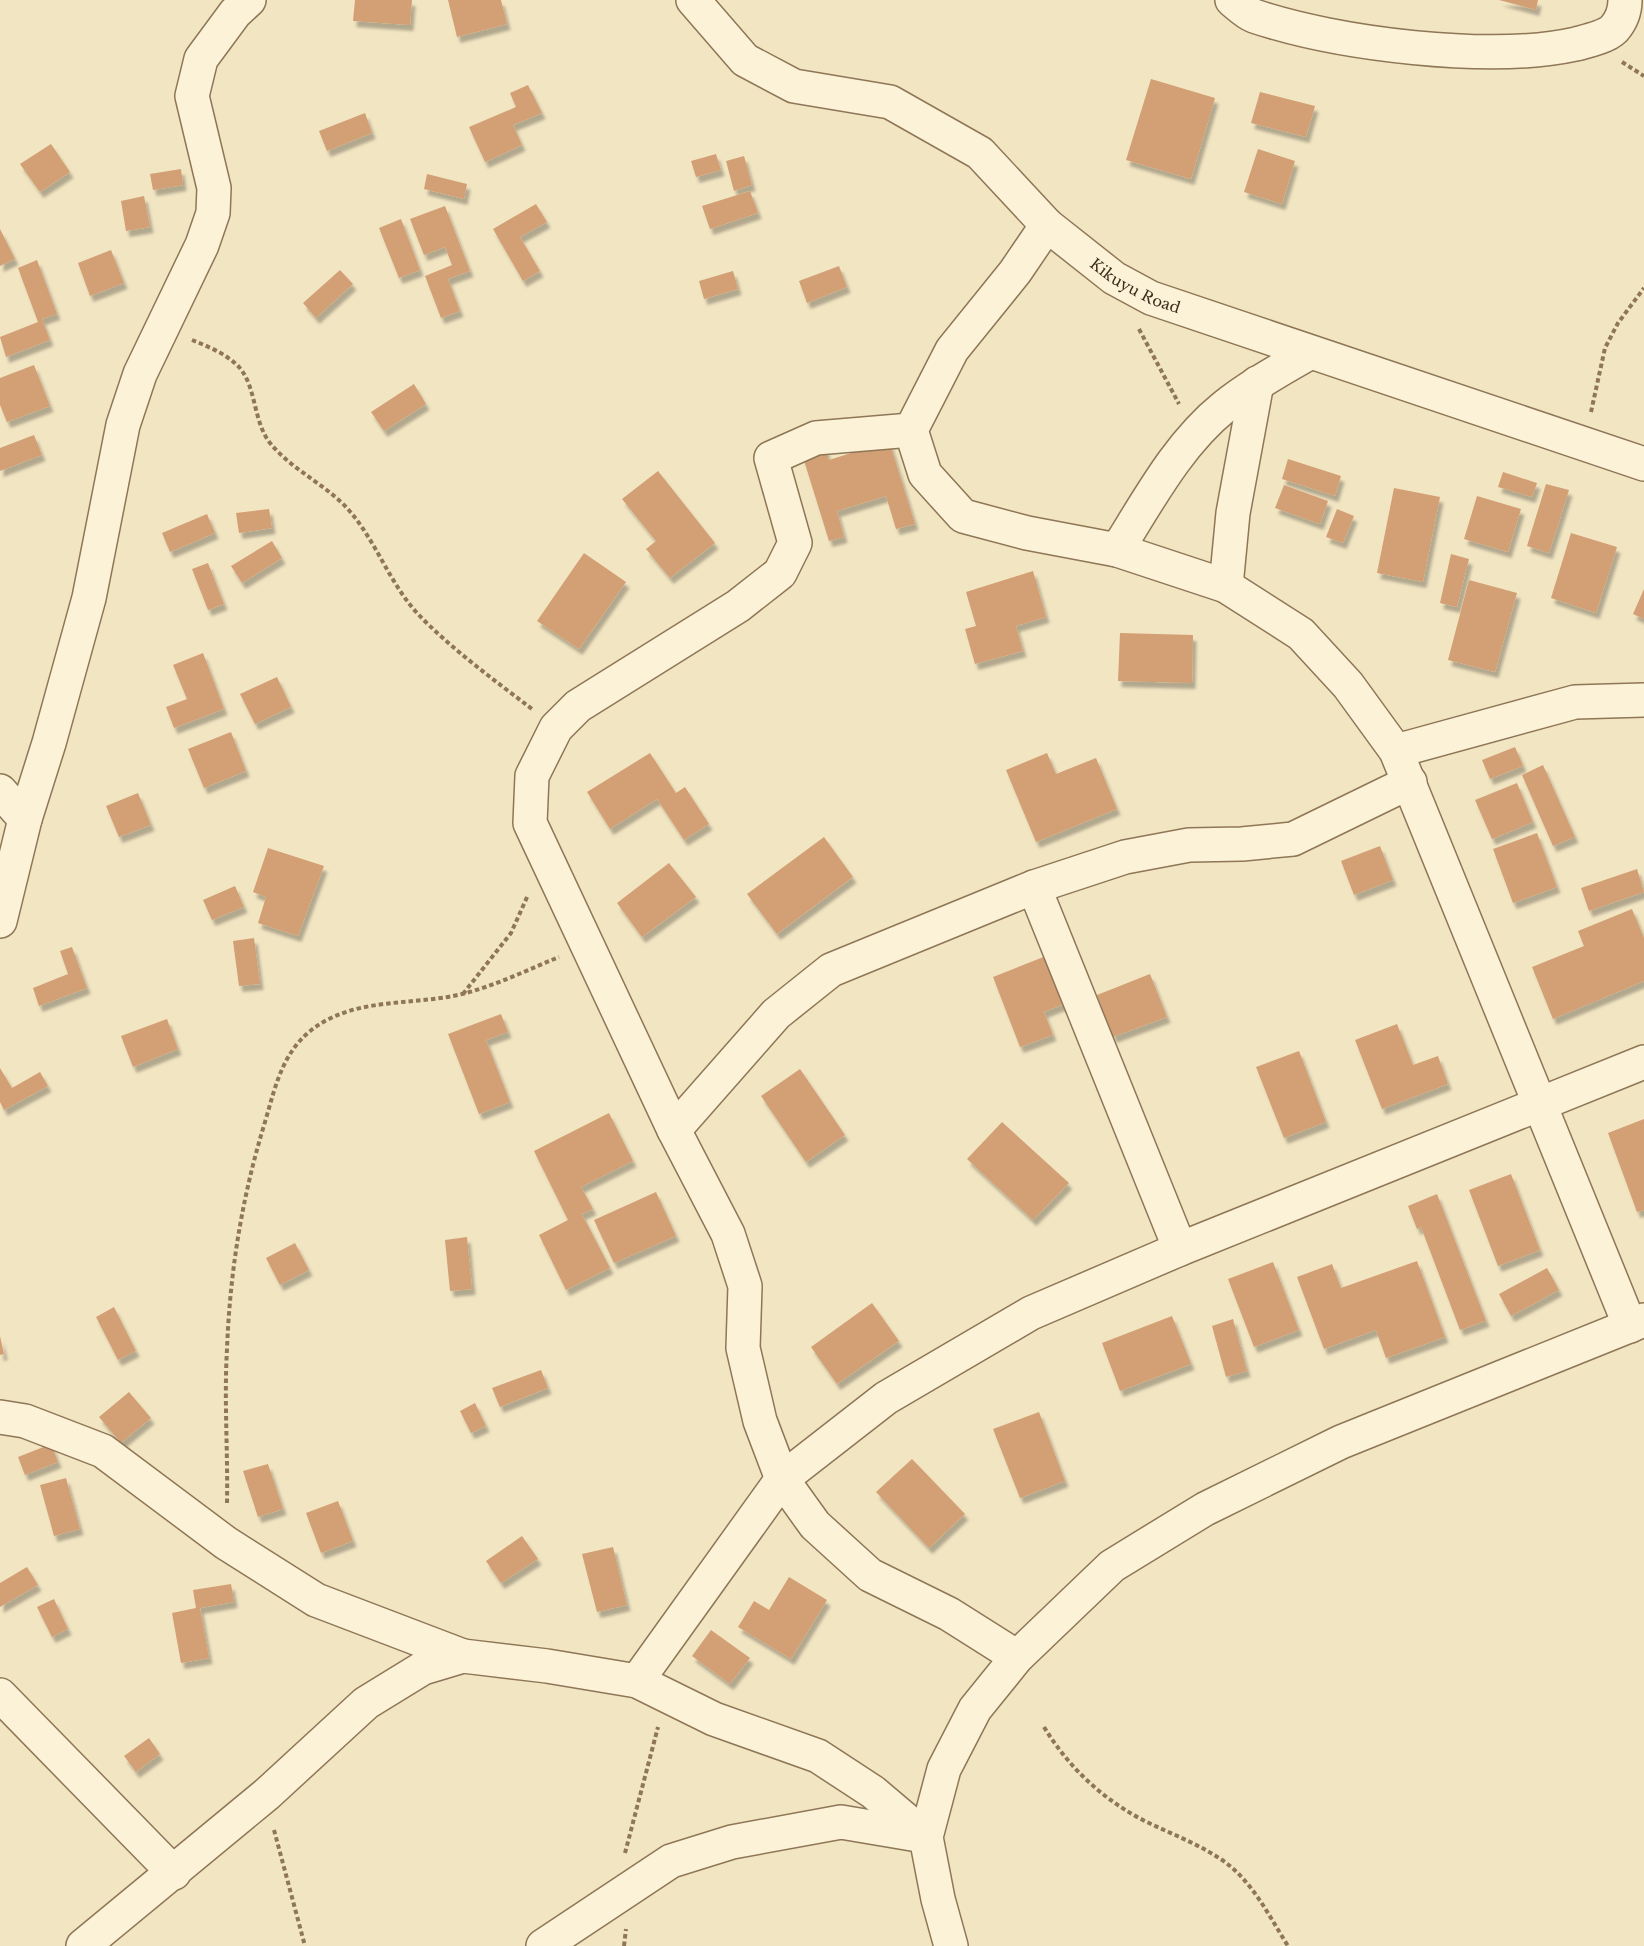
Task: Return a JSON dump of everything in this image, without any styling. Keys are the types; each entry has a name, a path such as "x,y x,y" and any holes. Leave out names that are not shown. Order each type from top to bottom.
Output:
{"street":[{"path":"0,921 25,819 50,744 89,598 123,425 140,374 165,327 202,245 213,213 214,188 192,96 201,59 235,13 249,0"},
{"name":"Kikuyu Road","path":"693,0 745,60 794,86 890,102 980,153 1047,225 1114,278 1151,298 1644,464"},
{"path":"1232,0 1251,15 1318,33 1410,47 1490,51 1553,49 1589,41 1612,30 1624,13 1625,0"},
{"path":"951,1946 938,1899 926,1837 944,1769 966,1723 1017,1657 1112,1566 1205,1509 1341,1442 1640,1324 1539,1105 1396,751 1348,685 1301,634 1226,586 1117,550 1027,533 963,516 925,474 911,430 952,350 1014,272 1047,225"},
{"path":"1117,550 1157,486 1196,434 1223,408 1257,383 1309,352"},
{"path":"1226,586 1233,513 1257,383"},
{"path":"911,430 816,438 771,458 795,543 780,573 738,606 578,706 556,728 532,776 530,823 674,1130 728,1234 745,1286 742,1348 760,1421 782,1479 815,1525 870,1575 949,1614 1017,1657"},
{"path":"1396,751 1575,702 1644,700"},
{"path":"674,1130 776,1014 831,970 1035,886 1125,857 1190,845 1242,844 1293,839 1410,782"},
{"path":"0,791 25,819"},
{"path":"1035,886 1180,1249"},
{"path":"637,1681 782,1479 886,1398 1031,1312 1180,1249 1644,1062"},
{"path":"0,1417 26,1421 103,1451 226,1543 316,1600 463,1656 547,1665 637,1681 714,1719 818,1756 873,1792 926,1837"},
{"path":"83,1946 174,1874 267,1794 366,1703 423,1668 463,1656"},
{"path":"0,1695 174,1874"},
{"path":"543,1946 671,1860 732,1842 841,1822 926,1837"}],"path":[{"path":"1587,445 1596,384 1605,348 1618,323 1644,288"},
{"path":"1138,326 1196,434"},
{"path":"165,327 237,364 244,374 260,426 268,441 281,455 352,514 394,583 417,613 502,686 556,728"},
{"path":"463,994 511,933 528,897 543,848"},
{"path":"226,1543 226,1350 233,1267 241,1208 277,1082 291,1049 326,1020 382,1003 463,994 588,945"},
{"path":"624,1946 627,1934 621,1870 630,1828 668,1697"},
{"path":"1044,1727 1081,1776 1104,1796 1138,1817 1200,1845 1226,1863 1248,1883 1288,1946"},
{"path":"267,1794 281,1861 305,1946"}],"building":[{"path":"355,0 412,0 410,25 353,21"},
{"path":"448,0 501,0 507,24 457,37"},
{"path":"1499,0 1538,0 1536,10"},
{"path":"1151,79 1215,98 1191,179 1126,160"},
{"path":"528,85 542,113 513,125 522,145 485,162 469,127 516,107 510,93"},
{"path":"1260,92 1315,106 1306,137 1251,123"},
{"path":"365,113 372,133 327,151 319,131"},
{"path":"51,144 70,172 40,192 20,164"},
{"path":"1258,149 1295,161 1282,204 1244,192"},
{"path":"716,154 721,170 696,177 691,161"},
{"path":"744,156 752,185 734,191 726,161"},
{"path":"181,169 183,185 153,190 150,174"},
{"path":"427,174 467,184 464,199 424,189"},
{"path":"750,191 758,213 710,229 702,206"},
{"path":"144,196 150,227 126,231 121,201"},
{"path":"536,204 547,222 520,237 540,271 523,281 493,229"},
{"path":"445,206 470,271 448,279 460,311 441,318 425,276 452,265 445,247 424,255 410,219"},
{"path":"401,219 420,270 399,278 379,228"},
{"path":"0,229 15,259 0,266"},
{"path":"111,250 124,283 90,296 78,263"},
{"path":"37,260 57,314 42,319 50,340 6,357 0,337 38,322 18,268"},
{"path":"839,266 847,287 807,303 799,281"},
{"path":"340,270 353,284 316,318 303,303"},
{"path":"733,271 738,289 704,299 699,281"},
{"path":"34,365 50,406 7,422 0,405 0,378"},
{"path":"414,384 426,404 384,431 371,412"},
{"path":"34,435 42,455 0,471 0,448"},
{"path":"889,441 915,524 896,529 886,496 837,511 844,537 829,541 802,454 825,447 829,460"},
{"path":"1288,459 1341,476 1335,496 1282,479"},
{"path":"658,471 715,543 670,578 646,549 656,541 622,499"},
{"path":"1503,472 1537,483 1532,497 1498,487"},
{"path":"1546,484 1569,490 1549,553 1527,546"},
{"path":"1284,485 1328,501 1320,524 1275,508"},
{"path":"1394,488 1440,497 1423,582 1377,573"},
{"path":"1477,496 1521,509 1508,552 1464,539"},
{"path":"269,509 272,528 239,533 236,513"},
{"path":"1337,509 1354,516 1343,543 1326,537"},
{"path":"207,514 215,533 170,552 162,533"},
{"path":"1571,533 1617,547 1596,613 1551,598"},
{"path":"272,541 282,558 242,583 231,566"},
{"path":"584,553 626,582 579,649 537,621"},
{"path":"1451,554 1469,559 1457,607 1440,603"},
{"path":"208,563 224,604 208,610 192,569"},
{"path":"1033,571 1046,617 1016,626 1023,651 975,664 965,629 976,626 966,592"},
{"path":"1469,580 1517,593 1495,672 1448,660"},
{"path":"1644,589 1644,619 1633,614"},
{"path":"1120,633 1193,635 1192,683 1118,681"},
{"path":"203,653 224,709 174,728 166,707 187,699 173,665"},
{"path":"277,677 291,707 255,724 240,694"},
{"path":"231,732 246,771 204,788 188,749"},
{"path":"1515,747 1523,766 1490,779 1482,760"},
{"path":"650,753 676,793 685,787 709,824 684,840 657,799 610,829 587,792"},
{"path":"1047,753 1056,774 1096,758 1117,809 1036,842 1006,770"},
{"path":"1543,765 1575,837 1553,846 1522,775"},
{"path":"1517,783 1533,822 1492,839 1475,800"},
{"path":"138,793 151,825 119,837 106,806"},
{"path":"1537,833 1557,887 1513,903 1493,849"},
{"path":"824,837 853,877 777,934 747,894"},
{"path":"1380,846 1393,880 1354,895 1341,861"},
{"path":"268,848 324,866 298,936 258,923 266,897 253,892"},
{"path":"669,863 696,897 642,937 617,903"},
{"path":"1637,869 1644,892 1589,911 1581,888"},
{"path":"235,886 244,907 212,920 203,900"},
{"path":"1632,909 1644,938 1644,981 1553,1019 1532,967 1584,946 1578,931"},
{"path":"254,938 260,984 239,986 233,941"},
{"path":"72,947 87,988 39,1006 33,988 68,974 60,951"},
{"path":"1051,954 1069,1002 1044,1012 1053,1035 1020,1047 993,977"},
{"path":"1150,974 1167,1017 1113,1037 1097,995"},
{"path":"501,1014 508,1032 486,1040 510,1102 479,1114 448,1034"},
{"path":"167,1019 178,1049 133,1067 121,1036"},
{"path":"1397,1024 1413,1065 1438,1056 1448,1084 1382,1109 1355,1040"},
{"path":"1299,1051 1326,1122 1284,1138 1256,1067"},
{"path":"0,1068 12,1088 40,1072 48,1086 4,1110 0,1102"},
{"path":"800,1069 845,1135 806,1162 761,1096"},
{"path":"609,1113 633,1161 581,1187 593,1209 582,1214 610,1268 566,1290 539,1235 568,1220 534,1151"},
{"path":"1644,1119 1644,1210 1637,1212 1608,1133"},
{"path":"1002,1122 1069,1183 1033,1220 967,1159"},
{"path":"1511,1174 1540,1250 1498,1266 1469,1190"},
{"path":"656,1192 676,1236 614,1263 594,1220"},
{"path":"1437,1194 1486,1321 1460,1330 1421,1227 1417,1229 1408,1206"},
{"path":"467,1237 472,1289 450,1291 445,1240"},
{"path":"295,1243 309,1270 280,1285 266,1258"},
{"path":"1417,1261 1445,1337 1386,1358 1376,1330 1324,1349 1297,1277 1332,1264 1341,1288"},
{"path":"1273,1262 1299,1330 1254,1347 1228,1279"},
{"path":"1547,1268 1559,1290 1511,1316 1499,1294"},
{"path":"872,1303 899,1341 837,1384 811,1347"},
{"path":"114,1307 136,1351 118,1360 96,1317"},
{"path":"1172,1316 1191,1364 1120,1391 1102,1343"},
{"path":"1233,1319 1247,1371 1226,1377 1212,1326"},
{"path":"0,1336 4,1354 0,1355"},
{"path":"541,1370 548,1388 500,1407 492,1388"},
{"path":"129,1392 151,1418 121,1443 99,1417"},
{"path":"475,1403 486,1426 471,1433 460,1411"},
{"path":"1039,1412 1065,1481 1020,1498 993,1429"},
{"path":"51,1444 58,1462 25,1475 18,1457"},
{"path":"912,1459 965,1514 929,1548 876,1492"},
{"path":"268,1464 283,1509 258,1517 243,1471"},
{"path":"66,1478 80,1529 54,1536 40,1485"},
{"path":"338,1501 353,1541 321,1553 306,1513"},
{"path":"522,1536 538,1559 501,1583 486,1561"},
{"path":"613,1547 627,1605 597,1612 582,1554"},
{"path":"27,1567 38,1585 0,1607 0,1583"},
{"path":"789,1577 827,1600 791,1659 738,1627 754,1601 769,1610"},
{"path":"231,1584 234,1602 200,1608 209,1658 181,1663 172,1613 196,1608 193,1590"},
{"path":"54,1599 68,1629 52,1637 37,1607"},
{"path":"711,1630 750,1658 730,1684 692,1656"},
{"path":"149,1738 160,1754 136,1772 124,1756"}]}
